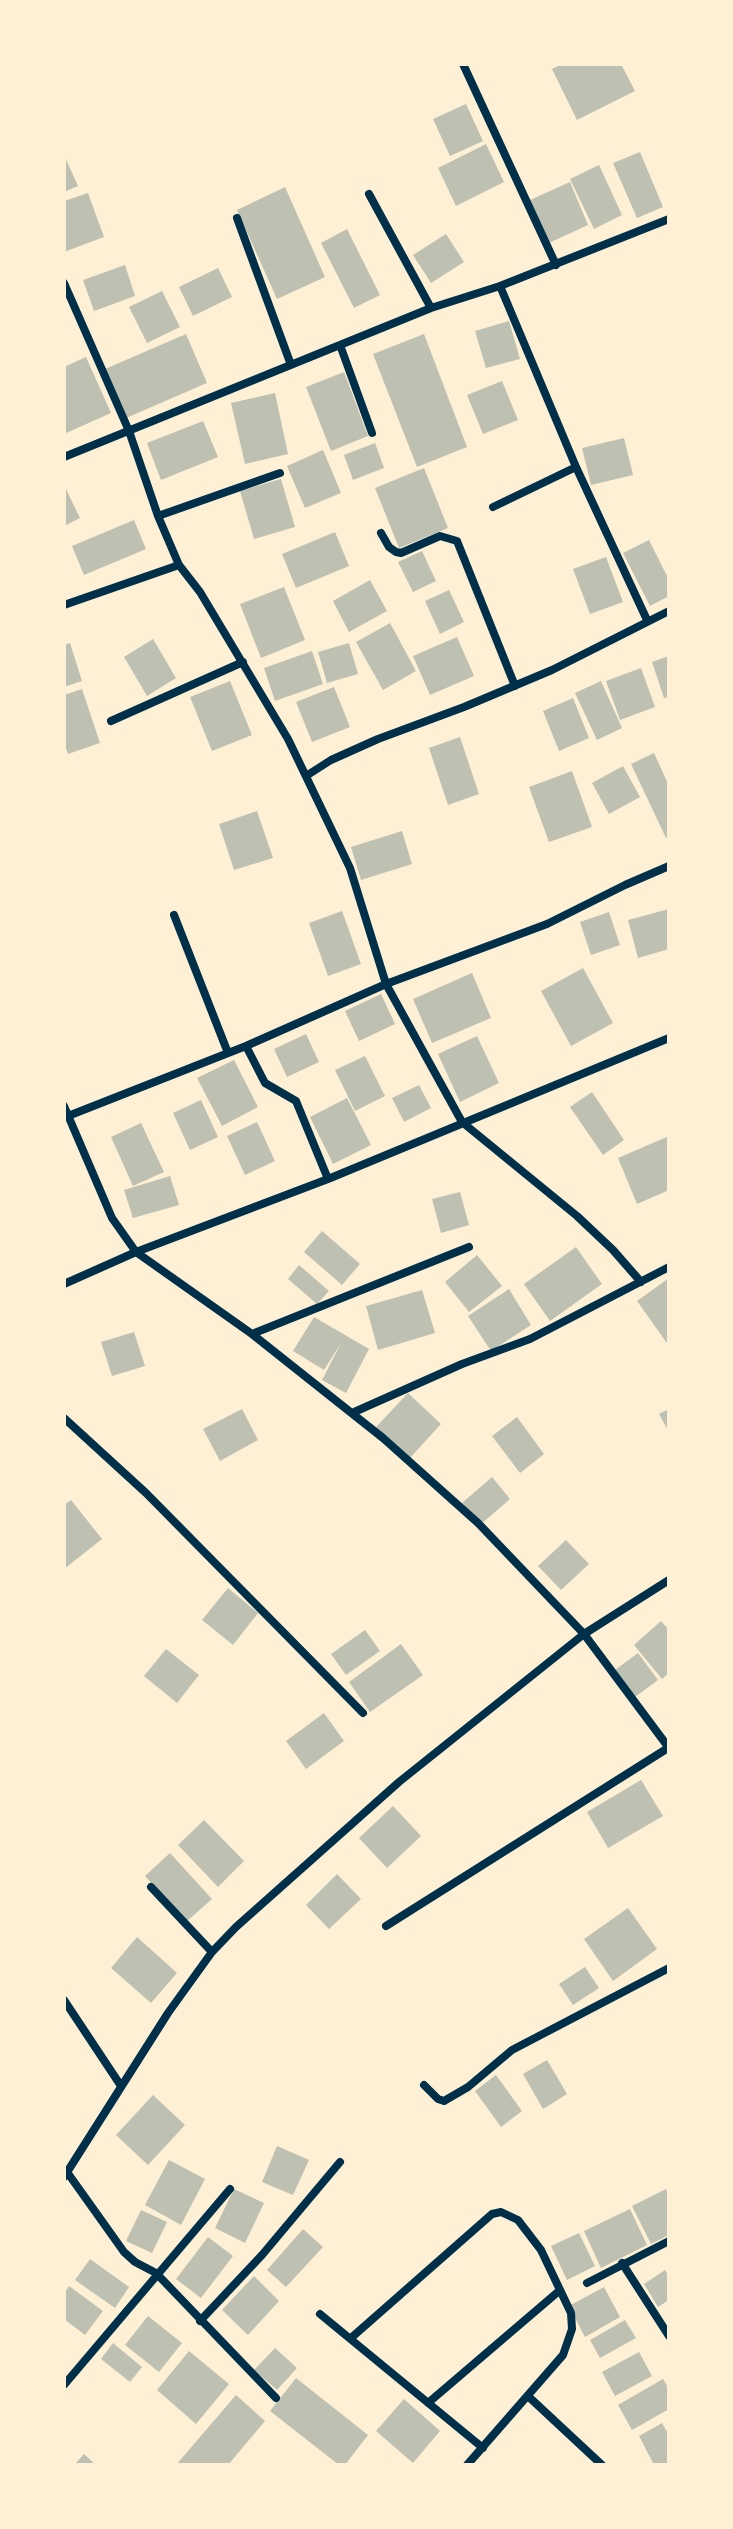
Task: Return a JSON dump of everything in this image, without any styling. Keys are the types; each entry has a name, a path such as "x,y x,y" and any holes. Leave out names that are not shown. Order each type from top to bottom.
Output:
{"street":[{"path":"463,64 556,265"},
{"path":"369,194 431,308"},
{"path":"237,218 291,365"},
{"path":"64,457 431,308 500,286 669,219"},
{"path":"64,283 129,431 158,516 179,565 200,592 288,739 350,868 386,984 462,1122 577,1216 641,1282"},
{"path":"500,286 576,467 647,620"},
{"path":"340,345 372,433"},
{"path":"493,507 576,467"},
{"path":"158,516 280,473"},
{"path":"381,533 389,547 401,553 440,536 457,541 515,686"},
{"path":"64,605 179,565"},
{"path":"306,776 331,760 378,739 552,670 669,611"},
{"path":"111,721 243,662"},
{"path":"67,1122 386,984 547,924 669,866"},
{"path":"174,915 228,1053"},
{"path":"64,1284 136,1252 328,1179 669,1038"},
{"path":"246,1046 265,1083 296,1101 328,1179"},
{"path":"64,1106 67,1122 112,1218 136,1252 252,1334 352,1413 478,1523 584,1634 669,1748 386,1926"},
{"path":"252,1334 469,1247"},
{"path":"352,1413 462,1364 530,1339 669,1267"},
{"path":"64,1418 146,1493 363,1713"},
{"path":"276,2398 156,2273 124,2252 66,2175 121,2086 212,1952 236,1927 399,1782 584,1634 669,1580"},
{"path":"151,1887 212,1952"},
{"path":"424,2085 444,2101 468,2087 512,2050 669,1968"},
{"path":"64,2000 121,2086"},
{"path":"200,2321 262,2255 340,2162"},
{"path":"64,2385 230,2189"},
{"path":"351,2338 492,2214 501,2212 518,2220 541,2250 571,2313 572,2329 563,2355 467,2465"},
{"path":"587,2283 669,2241"},
{"path":"622,2263 669,2336"},
{"path":"428,2403 559,2291"},
{"path":"320,2314 483,2448"},
{"path":"529,2397 602,2465"}],"building":[{"path":"562,64 621,64 635,91 577,120 552,69"},
{"path":"466,104 483,141 450,156 433,119"},
{"path":"486,144 504,182 456,206 438,168"},
{"path":"640,152 663,207 637,218 613,163"},
{"path":"64,155 78,186 64,192"},
{"path":"599,165 622,215 594,229 570,179"},
{"path":"570,182 588,225 549,243 530,200"},
{"path":"285,187 325,277 277,299 237,210"},
{"path":"88,193 104,237 64,252 64,201"},
{"path":"347,229 380,295 354,308 321,243"},
{"path":"446,234 464,262 431,283 413,255"},
{"path":"125,265 135,296 94,311 83,280"},
{"path":"218,268 232,297 193,316 179,287"},
{"path":"162,291 180,327 147,343 129,307"},
{"path":"509,321 520,359 486,368 475,331"},
{"path":"186,334 207,383 126,418 105,369"},
{"path":"424,334 467,447 417,467 373,354"},
{"path":"86,357 111,413 64,434 64,367"},
{"path":"344,372 368,436 331,451 306,387"},
{"path":"502,381 518,420 483,434 467,395"},
{"path":"275,393 288,454 245,464 231,403"},
{"path":"203,421 218,457 161,480 147,443"},
{"path":"624,438 633,475 591,485 582,448"},
{"path":"375,443 384,468 353,480 344,455"},
{"path":"323,450 341,493 305,508 287,466"},
{"path":"424,468 448,528 399,548 375,488"},
{"path":"281,479 295,527 254,539 240,491"},
{"path":"64,485 80,518 64,526"},
{"path":"134,520 146,549 84,575 72,546"},
{"path":"335,532 349,566 296,588 282,554"},
{"path":"649,540 669,580 669,596 650,606 623,553"},
{"path":"422,551 436,581 413,592 398,562"},
{"path":"606,557 623,602 590,614 573,569"},
{"path":"370,580 387,611 349,632 333,601"},
{"path":"284,587 305,640 261,658 240,604"},
{"path":"449,590 464,622 440,634 425,601"},
{"path":"390,623 416,671 383,690 356,642"},
{"path":"457,637 474,676 430,695 413,656"},
{"path":"153,639 176,678 147,696 124,657"},
{"path":"70,643 82,681 64,687 64,645"},
{"path":"349,643 358,674 327,683 318,652"},
{"path":"312,651 323,684 275,701 264,668"},
{"path":"669,656 669,697 664,698 652,662"},
{"path":"641,668 655,707 620,720 606,681"},
{"path":"230,681 252,735 212,751 190,697"},
{"path":"601,681 622,728 597,740 575,693"},
{"path":"334,687 350,727 312,742 296,702"},
{"path":"82,689 100,743 68,754 64,742 64,695"},
{"path":"573,698 589,738 559,751 543,711"},
{"path":"460,737 479,794 448,805 429,748"},
{"path":"654,753 669,786 669,837 666,838 631,764"},
{"path":"623,766 640,797 609,814 592,783"},
{"path":"572,771 592,827 549,842 529,787"},
{"path":"257,811 273,858 234,870 219,824"},
{"path":"402,831 412,864 361,880 351,847"},
{"path":"669,909 669,949 638,958 628,920"},
{"path":"342,911 361,964 328,976 309,923"},
{"path":"609,912 620,945 591,955 580,922"},
{"path":"583,968 613,1023 571,1046 541,991"},
{"path":"472,973 491,1018 432,1043 413,999"},
{"path":"381,994 395,1024 359,1041 345,1011"},
{"path":"306,1034 319,1062 287,1077 274,1049"},
{"path":"477,1036 499,1083 460,1102 438,1054"},
{"path":"365,1056 385,1096 355,1111 335,1070"},
{"path":"234,1060 258,1107 222,1126 197,1078"},
{"path":"419,1085 431,1108 404,1122 392,1098"},
{"path":"592,1092 624,1140 603,1155 570,1107"},
{"path":"347,1098 371,1145 333,1164 310,1117"},
{"path":"201,1100 218,1137 190,1150 173,1113"},
{"path":"257,1122 275,1161 245,1175 227,1136"},
{"path":"141,1123 164,1172 133,1186 111,1137"},
{"path":"669,1136 669,1190 637,1204 618,1158"},
{"path":"170,1176 179,1205 133,1218 124,1190"},
{"path":"460,1192 469,1225 441,1233 432,1199"},
{"path":"322,1231 360,1264 342,1285 304,1252"},
{"path":"576,1247 602,1284 550,1321 524,1284"},
{"path":"477,1255 502,1286 469,1312 445,1282"},
{"path":"299,1265 329,1291 317,1304 288,1279"},
{"path":"669,1278 669,1346 637,1301"},
{"path":"509,1289 531,1325 491,1351 468,1316"},
{"path":"422,1290 435,1333 378,1350 366,1306"},
{"path":"314,1317 369,1349 346,1393 322,1380 341,1343 324,1370 293,1351"},
{"path":"134,1332 145,1366 112,1376 101,1342"},
{"path":"408,1393 441,1424 409,1459 376,1427"},
{"path":"242,1409 258,1440 220,1461 203,1429"},
{"path":"669,1409 669,1432 659,1414"},
{"path":"517,1417 544,1454 520,1473 492,1436"},
{"path":"492,1477 510,1499 480,1525 462,1503"},
{"path":"71,1500 102,1539 64,1569 64,1505"},
{"path":"566,1540 589,1564 561,1590 538,1566"},
{"path":"228,1588 258,1613 233,1645 202,1620"},
{"path":"661,1621 669,1630 669,1673 662,1679 634,1645"},
{"path":"365,1630 380,1651 346,1675 331,1654"},
{"path":"401,1644 423,1675 370,1712 349,1682"},
{"path":"166,1649 199,1675 177,1703 144,1676"},
{"path":"638,1653 658,1680 635,1697 615,1670"},
{"path":"324,1713 344,1741 306,1769 286,1741"},
{"path":"641,1780 663,1816 608,1848 587,1812"},
{"path":"393,1806 421,1836 387,1868 359,1838"},
{"path":"204,1820 244,1861 218,1887 178,1845"},
{"path":"170,1853 212,1899 186,1922 145,1876"},
{"path":"337,1874 361,1899 329,1929 306,1905"},
{"path":"628,1908 657,1949 613,1981 584,1939"},
{"path":"137,1937 177,1973 151,2003 111,1968"},
{"path":"585,1967 599,1988 573,2005 559,1984"},
{"path":"547,2060 567,2094 543,2109 523,2074"},
{"path":"496,2075 522,2111 501,2127 475,2091"},
{"path":"153,2095 185,2125 148,2165 116,2135"},
{"path":"277,2146 309,2160 293,2195 262,2182"},
{"path":"169,2160 205,2179 181,2225 145,2205"},
{"path":"234,2189 264,2203 245,2243 215,2228"},
{"path":"666,2189 669,2196 669,2235 651,2244 632,2206"},
{"path":"630,2209 647,2245 601,2268 584,2231"},
{"path":"141,2210 167,2222 152,2253 126,2241"},
{"path":"303,2229 323,2247 286,2287 267,2270"},
{"path":"579,2233 595,2266 567,2280 551,2246"},
{"path":"208,2237 233,2256 201,2298 176,2279"},
{"path":"90,2259 129,2287 115,2308 75,2280"},
{"path":"665,2270 669,2277 669,2300 658,2307 644,2284"},
{"path":"254,2276 279,2301 248,2335 222,2310"},
{"path":"69,2286 103,2311 85,2335 64,2319 64,2294"},
{"path":"604,2287 620,2317 585,2337 569,2306"},
{"path":"148,2316 182,2343 159,2372 125,2345"},
{"path":"625,2320 636,2338 600,2358 590,2340"},
{"path":"113,2343 142,2367 130,2382 101,2359"},
{"path":"275,2348 297,2368 277,2390 254,2370"},
{"path":"189,2351 229,2384 196,2424 157,2390"},
{"path":"639,2352 652,2376 615,2396 602,2372"},
{"path":"296,2378 368,2435 345,2465 339,2465 270,2411"},
{"path":"663,2379 669,2389 669,2409 632,2430 618,2405"},
{"path":"236,2395 265,2421 228,2465 176,2465"},
{"path":"404,2399 440,2431 413,2463 376,2431"},
{"path":"662,2423 669,2435 669,2465 654,2465 639,2436"},
{"path":"84,2454 96,2465 74,2465"}]}
